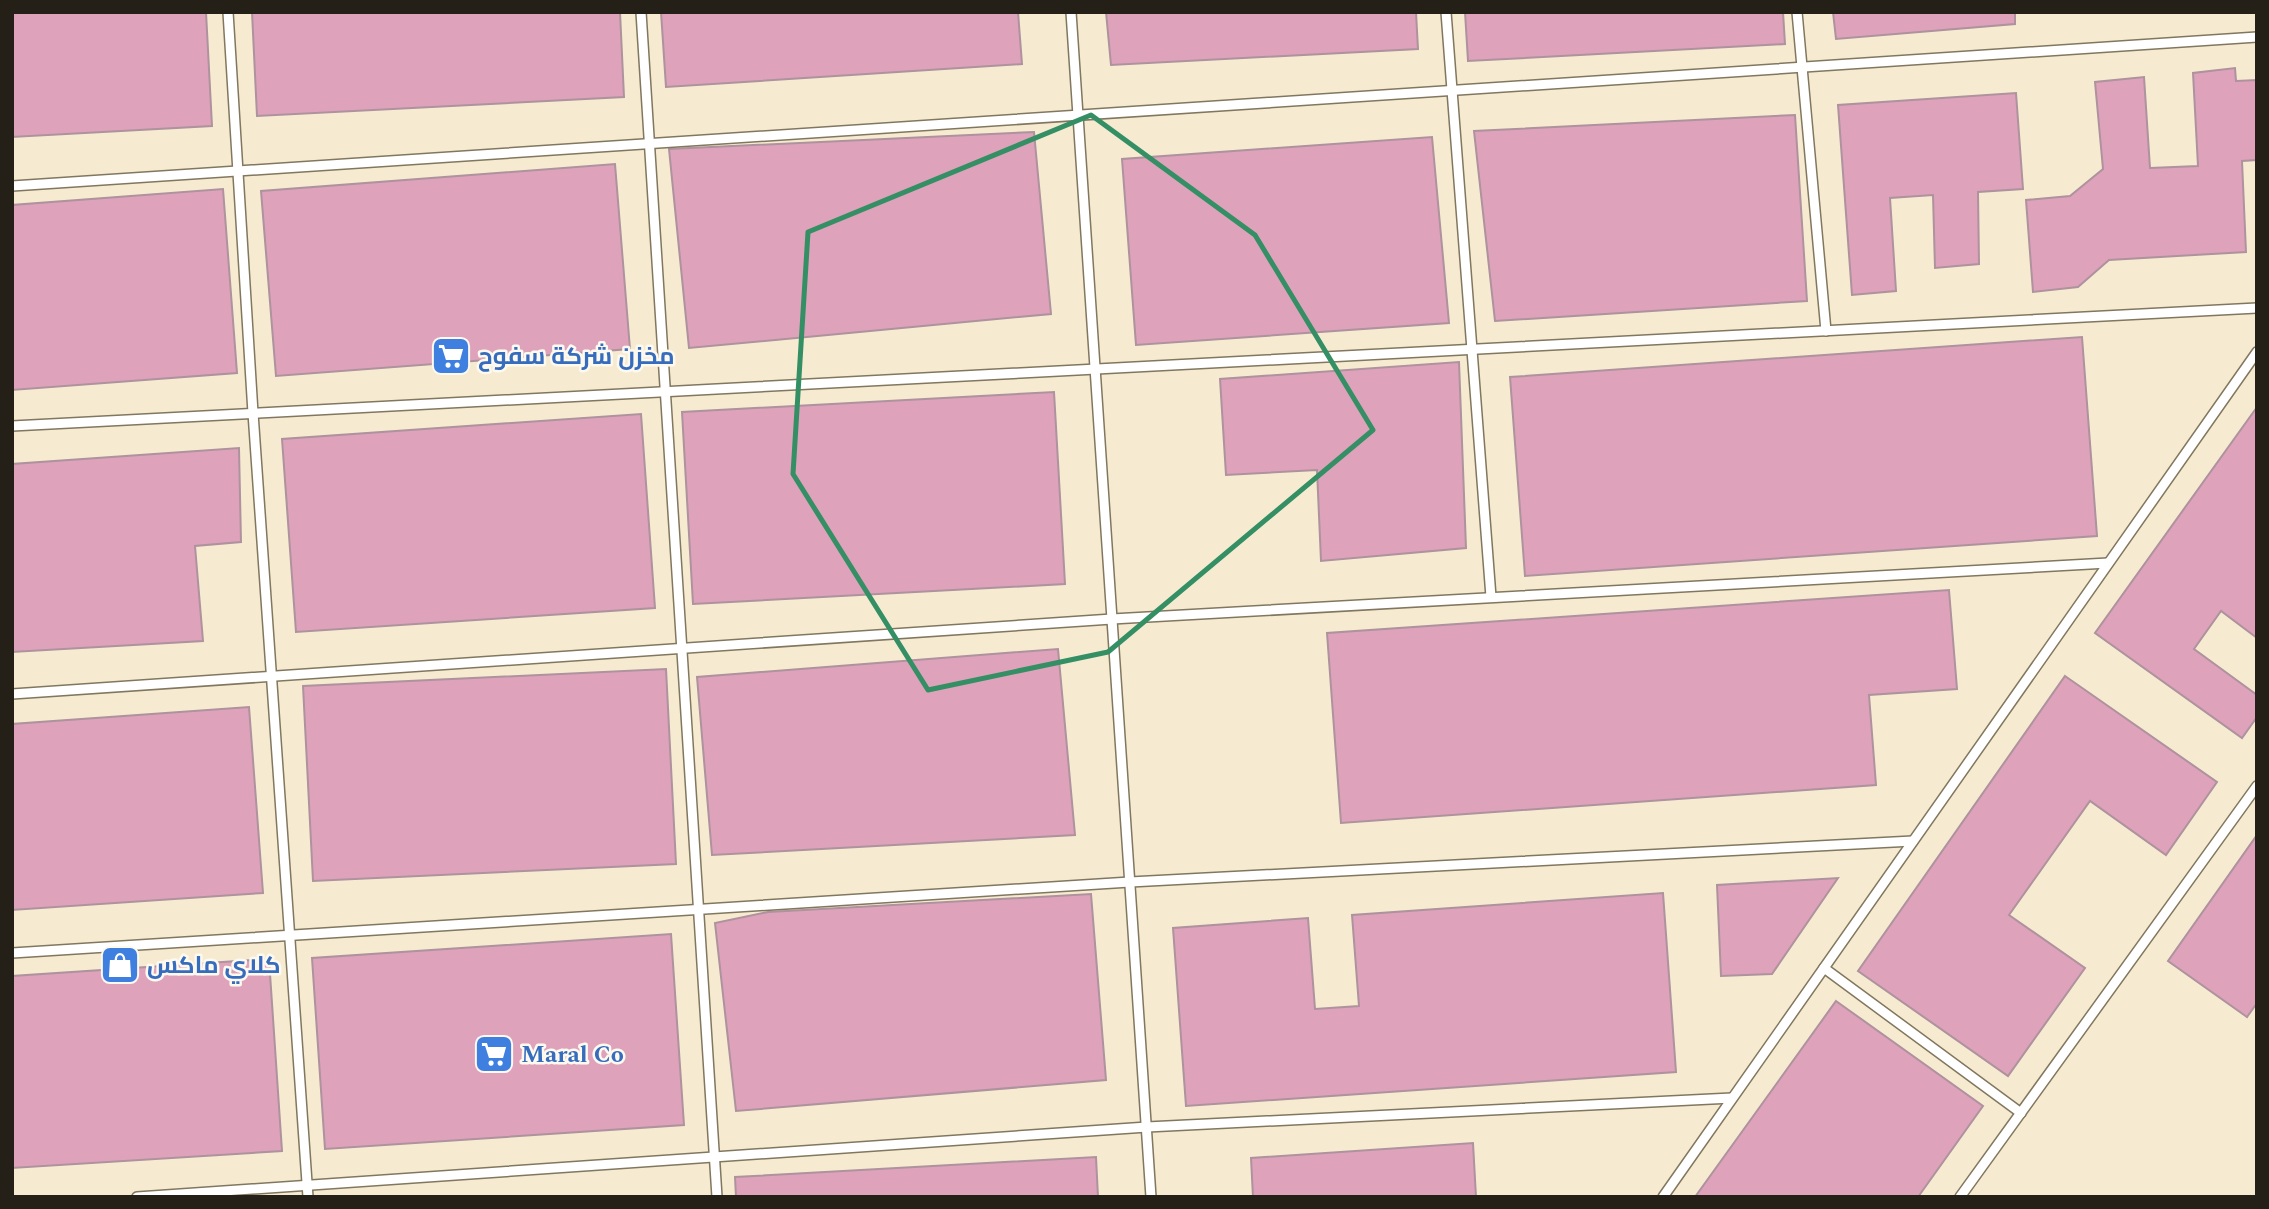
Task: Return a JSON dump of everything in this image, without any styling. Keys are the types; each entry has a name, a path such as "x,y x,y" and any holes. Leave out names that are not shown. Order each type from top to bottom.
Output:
{"lane":[{"path":"228,12 308,1197"},
{"path":"641,12 717,1197"},
{"path":"1071,12 1152,1197"},
{"path":"1446,12 1491,597"},
{"path":"1797,12 1826,331"},
{"path":"12,186 2257,37"},
{"path":"12,426 2257,308"},
{"path":"1663,1197 2257,352"},
{"path":"12,694 1112,619 2108,563"},
{"path":"1960,1197 2257,786"},
{"path":"12,953 1130,882 1913,841"},
{"path":"1824,968 2021,1113"},
{"path":"137,1197 1147,1127 1732,1098"}],"highlighted area":[{"path":"1091,115 1255,235 1373,430 1108,652 928,690 793,474 808,232"}],"building":[{"path":"12,12 206,12 212,126 12,137"},
{"path":"252,12 620,12 624,97 257,116"},
{"path":"661,12 1018,12 1022,64 666,87"},
{"path":"1106,12 1416,12 1418,49 1111,65"},
{"path":"1465,12 1783,12 1785,44 1468,61"},
{"path":"1833,12 2015,12 2015,24 1836,39"},
{"path":"2235,68 2236,81 2257,80 2257,160 2242,161 2246,252 2109,260 2078,287 2033,292 2026,200 2070,196 2103,169 2095,82 2144,77 2150,168 2198,166 2193,73"},
{"path":"2016,93 2023,189 1978,192 1979,264 1935,268 1933,195 1890,198 1896,291 1852,295 1838,105"},
{"path":"1795,115 1807,301 1495,321 1474,131"},
{"path":"1034,132 1051,314 689,348 669,149"},
{"path":"1432,137 1449,323 1136,345 1122,159"},
{"path":"615,164 630,349 276,376 261,191"},
{"path":"223,189 237,373 12,390 12,205"},
{"path":"2082,337 2097,536 1525,576 1510,377"},
{"path":"1459,362 1466,548 1321,561 1317,470 1226,475 1220,379"},
{"path":"1054,392 1065,584 693,604 682,412"},
{"path":"2257,407 2257,638 2221,611 2194,649 2257,695 2257,717 2242,738 2095,633"},
{"path":"641,414 655,608 296,632 282,439"},
{"path":"239,448 241,542 195,546 203,641 12,652 12,464"},
{"path":"1949,590 1957,689 1869,695 1876,785 1341,823 1327,633"},
{"path":"1058,649 1075,835 712,855 697,677"},
{"path":"666,669 676,864 313,881 303,686"},
{"path":"2065,676 2217,782 2166,855 2090,801 2009,915 2085,968 2008,1076 1858,971"},
{"path":"249,707 263,893 12,910 12,724"},
{"path":"2257,835 2257,1003 2247,1017 2168,961"},
{"path":"1838,878 1772,974 1721,976 1717,885"},
{"path":"1663,893 1676,1072 1186,1106 1173,928 1308,918 1315,1009 1359,1006 1352,915"},
{"path":"1091,894 1106,1080 736,1111 715,923 768,912"},
{"path":"671,934 684,1125 325,1149 312,958"},
{"path":"269,959 282,1151 12,1168 12,976"},
{"path":"1836,1001 1983,1106 1918,1197 1695,1197"},
{"path":"1473,1143 1476,1197 1253,1197 1251,1158"},
{"path":"1096,1157 1098,1197 736,1197 735,1177"}],"place":[{"name":"مخزن شركة سفوح","path":"451,356"},
{"name":"كلاي ماكس","path":"120,965"},
{"name":"Maral Co","path":"494,1054"}]}
